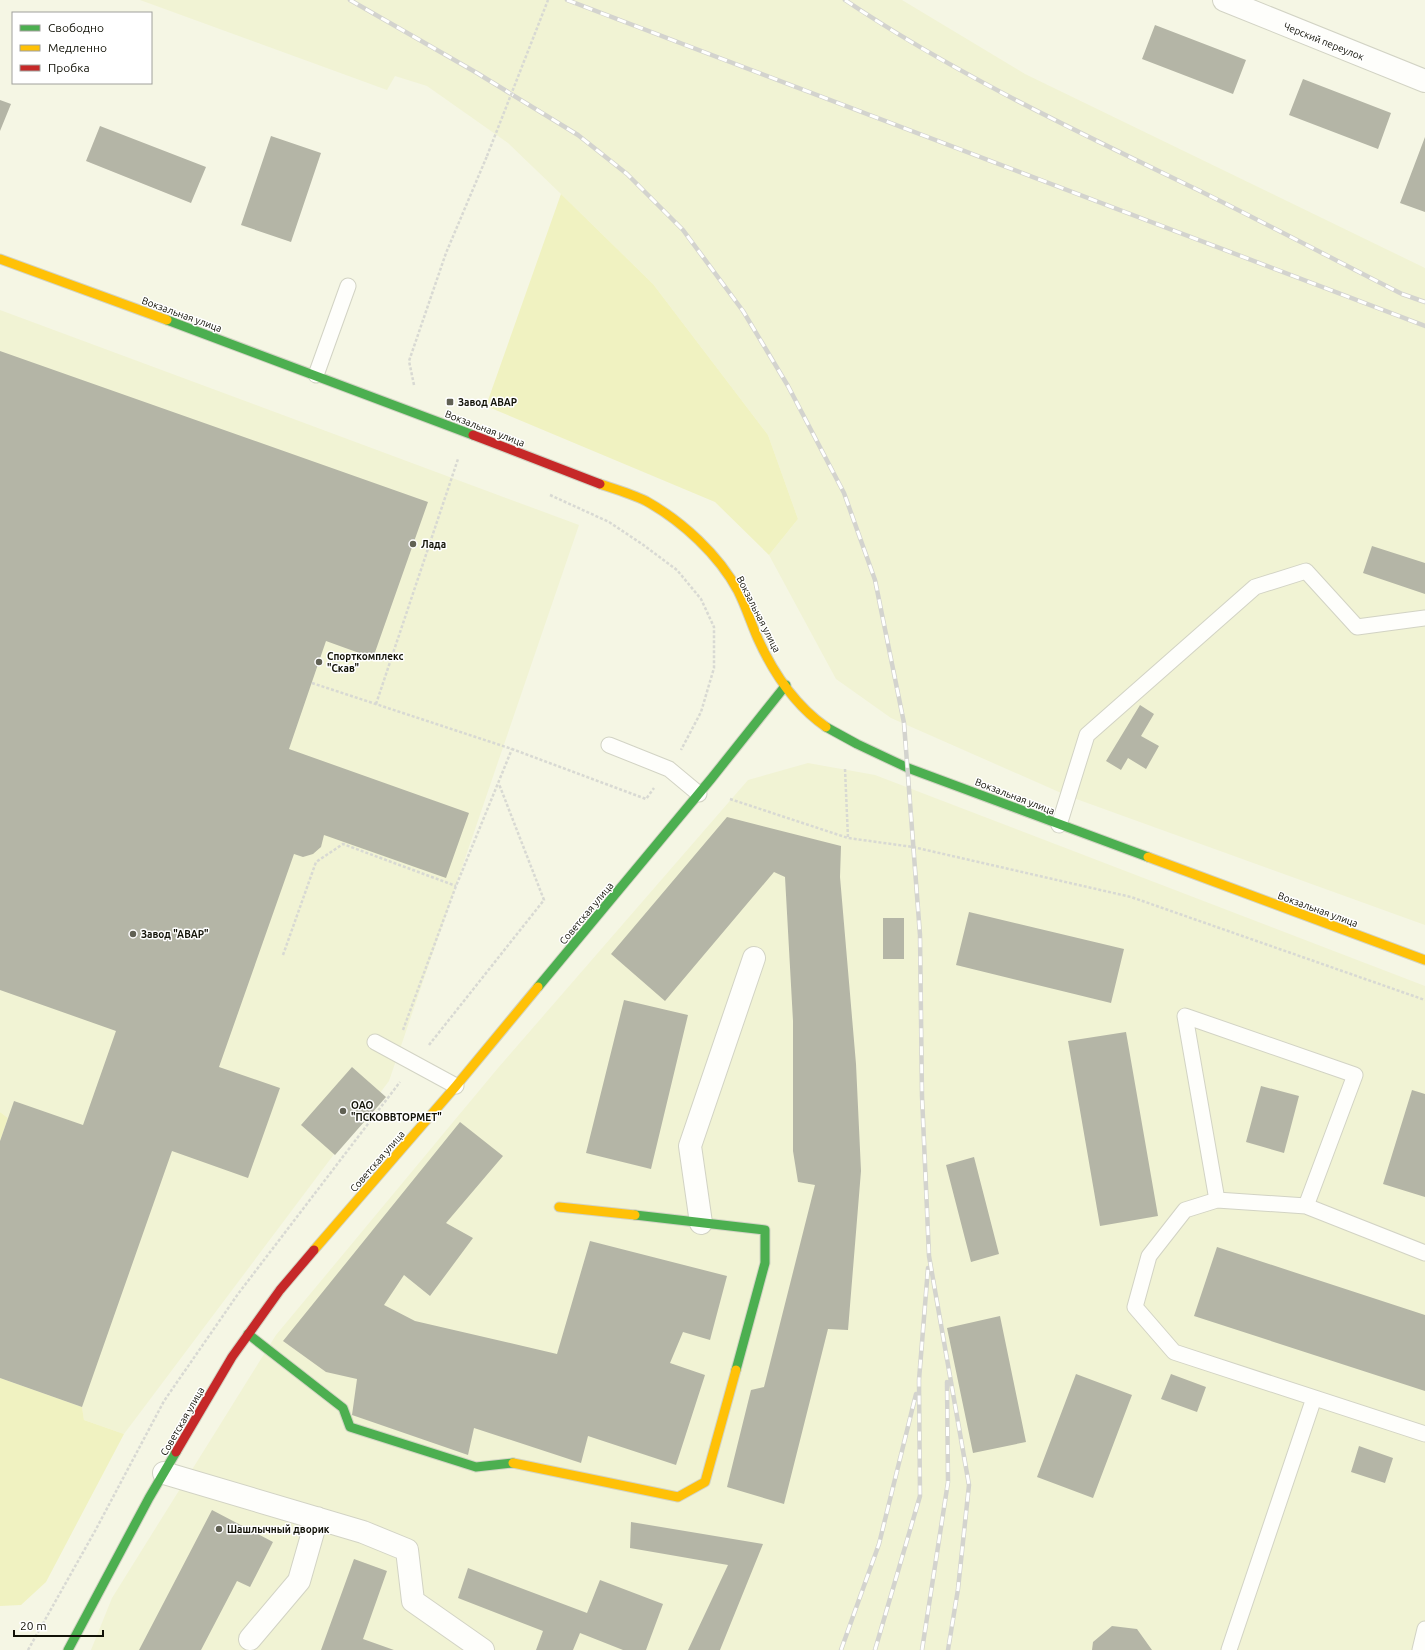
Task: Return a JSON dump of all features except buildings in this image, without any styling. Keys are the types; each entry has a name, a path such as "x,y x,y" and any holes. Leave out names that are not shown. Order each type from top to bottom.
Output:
{"street":[{"name":"Черский переулок","path":"1224,0 1425,81"},
{"name":"Вокзальная улица","path":"0,259 316,375 645,501 671,518 716,559 738,591 759,641 786,685 809,714 843,736 908,768 1425,960"},
{"name":"Советская улица","path":"68,1650 164,1473 232,1357 280,1290 456,1086 699,794 786,685"},
{"path":"701,1223 690,1146 754,958"},
{"path":"248,1334 343,1408 350,1427 476,1467 515,1462 678,1497 705,1482 765,1263 765,1230 559,1207"},
{"path":"164,1473 363,1532 407,1550 413,1601 482,1650"},
{"path":"250,1638 299,1581 317,1518"}],"lane":[{"path":"316,375 348,286"},
{"path":"1059,825 1087,734 1255,588 1306,572 1357,626 1425,618"},
{"path":"609,745 669,769 699,794"},
{"path":"1217,1200 1185,1016 1355,1075 1306,1206"},
{"path":"375,1042 456,1086"},
{"path":"1425,1253 1306,1206 1217,1200 1185,1210 1149,1256 1135,1307 1174,1352 1425,1434"},
{"path":"1229,1650 1314,1398"},
{"path":"1420,1650 1425,1629"}],"path":[{"path":"421,415 409,361 446,253 487,156 548,0"},
{"path":"452,456 466,462"},
{"path":"376,704 458,459"},
{"path":"312,683 512,750 646,800 683,747 701,712 714,668 714,627 701,599 677,570 609,522 544,493"},
{"path":"843,736 848,838"},
{"path":"395,1053 456,886 500,784 512,750"},
{"path":"28,1650 95,1531 164,1401 238,1294 414,1064 544,900 500,784"},
{"path":"728,798 848,838 913,847 1130,897 1425,1000"},
{"path":"283,955 316,862 343,844 456,886"}],"shaded area":[{"path":"140,0 902,0 1025,74 1425,268 1425,925 1068,796 891,718 836,679 769,555 798,519 768,435 653,284 561,194 508,143 427,86 395,76 387,90"},
{"path":"561,194 653,284 768,435 798,519 769,555 715,502 486,406"},
{"name":"Завод \"АВАР\"","path":"0,310 579,525 389,1081 124,1434 84,1420 82,1407 0,1378 0,1141 8,1118 0,1112"},
{"path":"808,763 875,775 1425,986 1425,1650 91,1650 112,1598 276,1335 498,1068 748,780"},
{"path":"0,1112 8,1118 0,1141"},
{"path":"0,1378 82,1407 84,1420 124,1434 46,1582 21,1605 0,1606"}],"railway":[{"path":"350,0 477,73 578,135 627,174 683,230 743,311 788,386 844,493 875,580 904,723 920,935 922,1096 929,1256 969,1485 958,1589 948,1650"},
{"path":"567,0 1425,326"},
{"path":"845,0 929,53 1061,123 1222,202 1402,294 1425,302"},
{"path":"875,1650 920,1496 919,1380 928,1268"},
{"path":"922,1650 948,1482 947,1382"},
{"path":"841,1650 879,1544 916,1394"}],"traffic: fast":[{"path":"167,320 473,435"},
{"path":"538,987 711,779 786,685"},
{"path":"826,727 857,744 908,768 1148,857"},
{"path":"635,1215 765,1230 765,1263 736,1370"},
{"path":"248,1334 343,1408 350,1427 476,1467 513,1463"},
{"path":"68,1650 149,1498 176,1452"}],"traffic: slow":[{"path":"0,259 167,320"},
{"path":"600,484 635,496 660,509 686,529 710,552 721,565 738,591 758,639 778,676 795,699 815,719 826,727"},
{"path":"1148,857 1425,960"},
{"path":"314,1250 456,1086 538,987"},
{"path":"559,1207 635,1215"},
{"path":"513,1463 678,1497 705,1482 736,1370"}],"traffic: jam":[{"path":"473,435 600,484"},
{"path":"176,1452 232,1357 280,1290 314,1250"}],"place":[{"name":"Завод АВАР","path":"450,402"},
{"name":"Лада","path":"413,544"},
{"name":"Спорткомплекс \"Скав\"","path":"319,662"},
{"name":"Завод \"АВАР\"","path":"133,934"},
{"name":"ОАО \"ПСКОВВТОРМЕТ\"","path":"343,1111"},
{"name":"Шашлычный дворик","path":"219,1529"}]}
